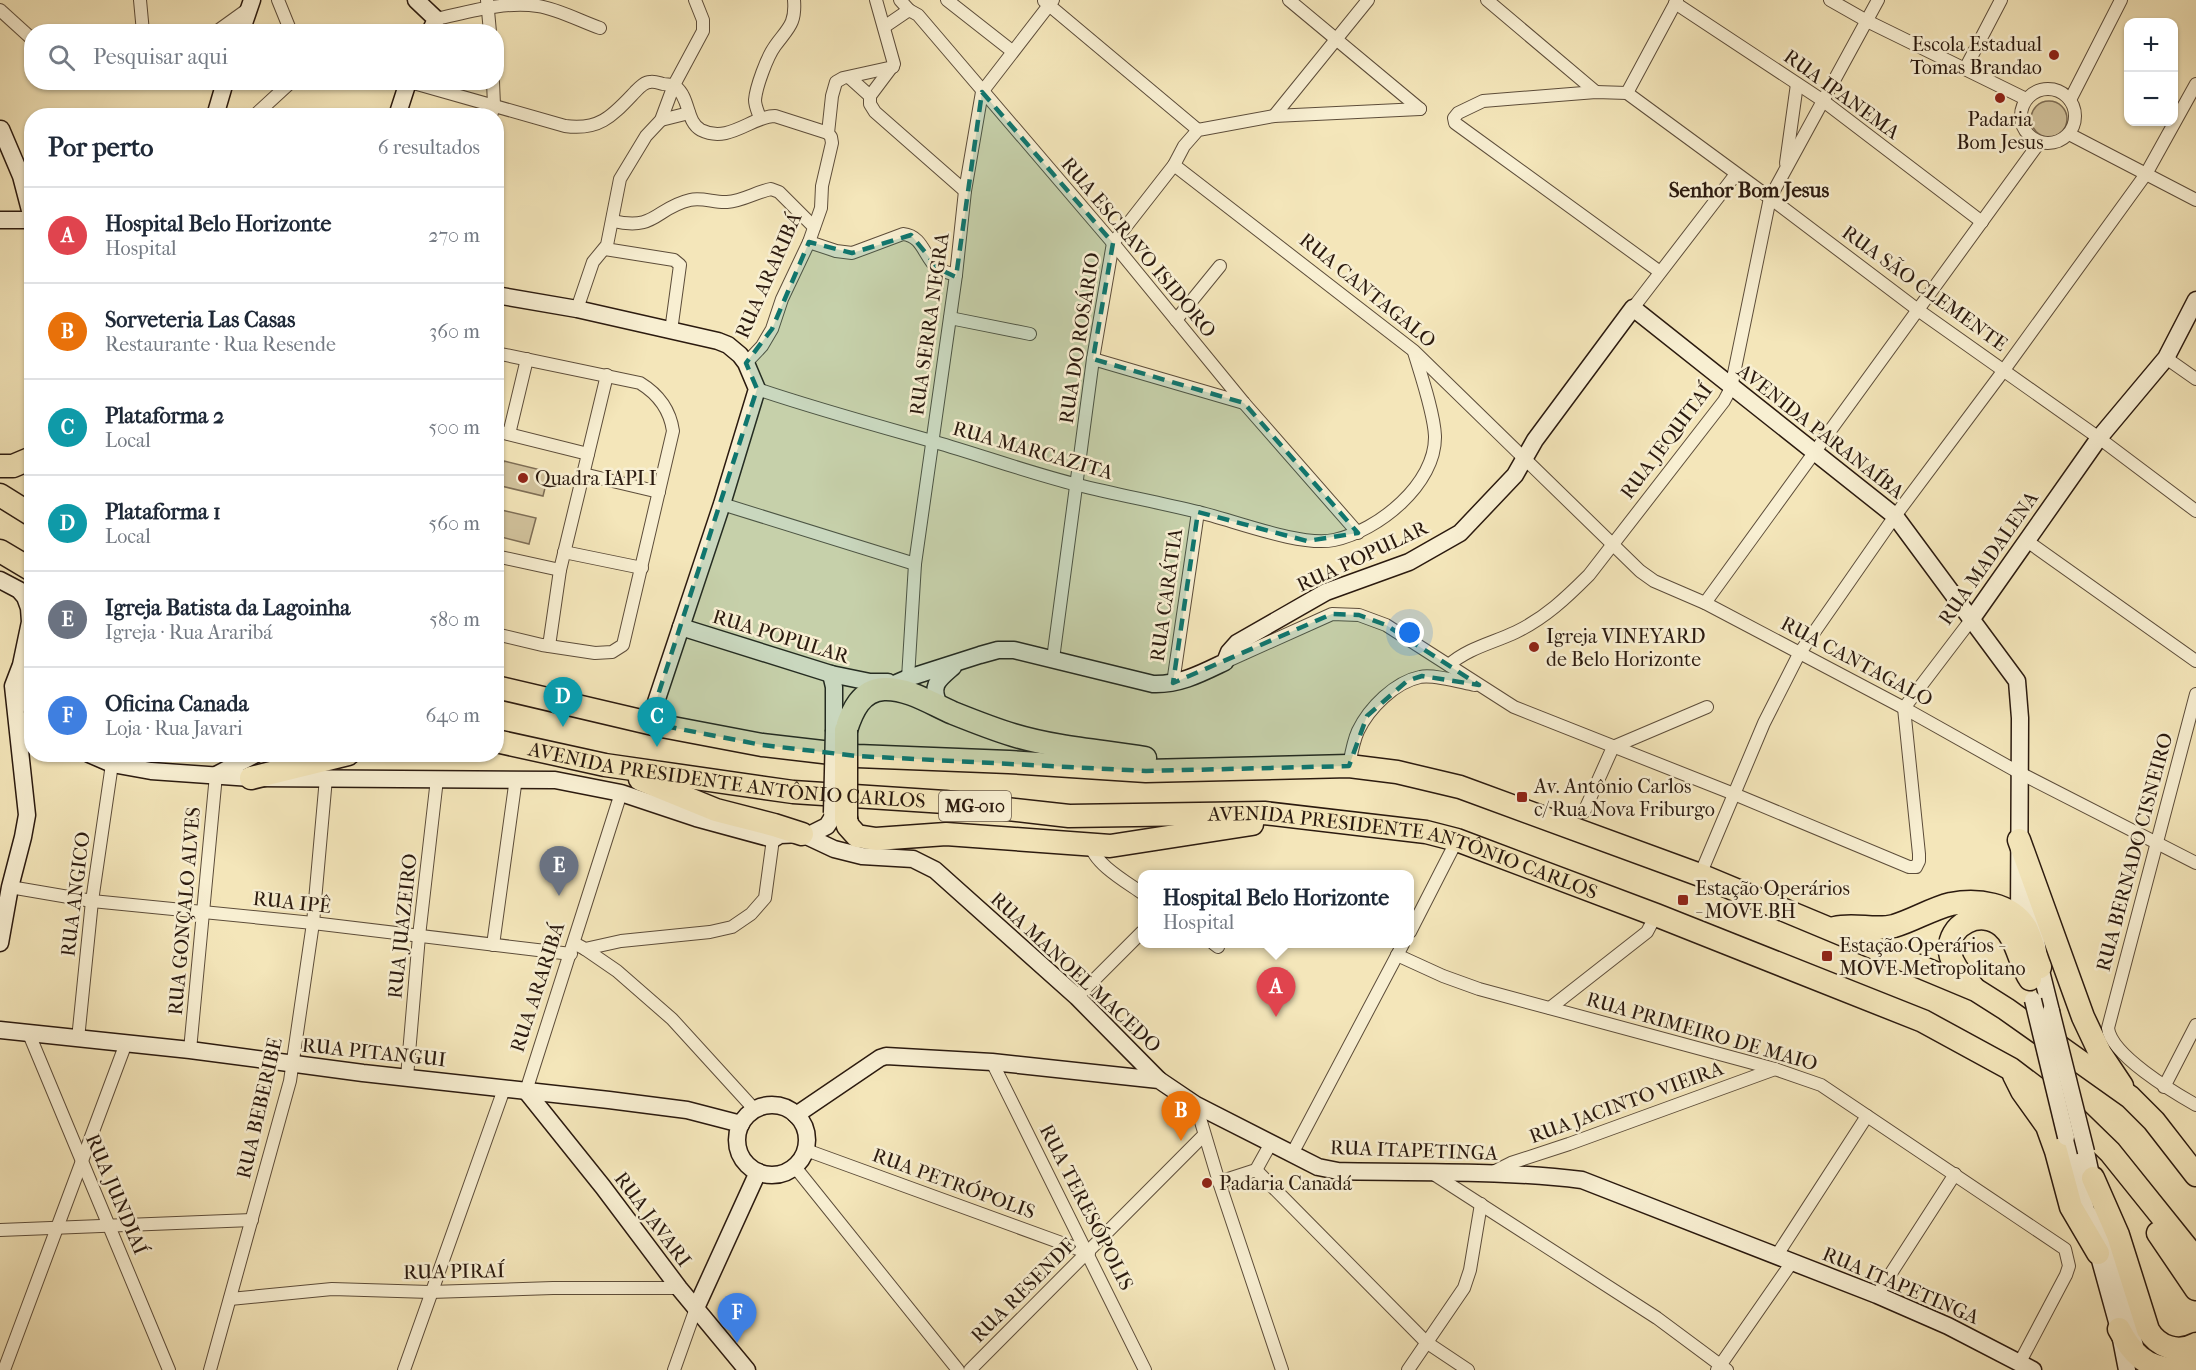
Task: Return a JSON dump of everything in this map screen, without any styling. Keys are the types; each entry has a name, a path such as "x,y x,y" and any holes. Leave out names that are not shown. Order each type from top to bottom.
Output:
{"highway":[{"path":"0,466 13,466 24,461"},
{"path":"0,495 24,510"},
{"path":"0,551 24,565"},
{"path":"1215,769 1054,744 1017,736 985,726 904,692 890,683 862,698 840,730 837,817 857,836 876,839 946,834 1110,846 1256,824 1308,820"},
{"name":"AVENIDA PRESIDENTE ANTÔNIO CARLOS","path":"504,689 649,723 762,745 857,756 1009,762 1146,771 1349,766 1397,772 1460,787 1780,907 1827,929 1976,990 2130,1097 2154,1121 2196,1175"},
{"name":"AVENIDA PRESIDENTE ANTÔNIO CARLOS","path":"504,743 605,765 793,792 945,802 1069,816 1264,813 1425,832 1458,840 1656,915 1923,1021 2011,1069 2073,1116 2110,1152 2196,1259"},
{"path":"250,778 315,762"},
{"path":"605,765 716,810 804,835"},
{"path":"2019,840 2083,1017 2100,1053 2130,1097"},
{"path":"1827,929 1843,926 1870,928 1893,926 1951,904 1981,903 1998,907 2018,918 2027,930 2034,982"},
{"path":"1976,990 1956,969 1950,951 1953,937 1959,929 1975,918 1989,919 2002,926 2011,938 2021,966 2034,982"},
{"path":"2011,1069 2022,1091 2047,1126 2071,1207 2098,1253"},
{"path":"2127,1173 2151,1223 2196,1289"},
{"path":"2093,1178 2118,1235 2139,1304 2153,1338 2162,1345 2181,1350 2196,1344"},
{"path":"2119,1329 2130,1348 2135,1366 2154,1366 2173,1370 2196,1365"}],"street":[{"path":"140,0 142,24"},
{"path":"278,0 288,24"},
{"path":"416,0 432,24"},
{"path":"577,309 593,262 605,249 613,221 620,179 646,135 661,120 674,85 703,31 703,20 695,0"},
{"path":"760,118 755,99 770,55 790,29 794,18 794,0"},
{"path":"878,0 894,62 893,67 870,96 870,104 875,112 966,191"},
{"path":"947,0 1012,51"},
{"path":"1048,2 1198,129 1274,116 1420,109 1290,0"},
{"path":"1274,116 1368,0"},
{"path":"1487,0 1596,92"},
{"path":"1830,0 1867,21 2026,99"},
{"name":"RUA JEQUITAÍ","path":"1449,665 1469,651 1515,632 1543,617 1563,601 1589,575 1724,401 1731,388 1770,198 1878,0"},
{"path":"1965,69 2001,0"},
{"path":"2070,100 2121,0"},
{"path":"1660,272 1455,123 1454,118 1458,113 1483,101 1596,92 1627,93 1676,1"},
{"name":"RUA IPANEMA","path":"1676,1 1822,100 1982,222"},
{"name":"RUA SERRA NEGRA","path":"890,683 915,564 966,191 982,92 1048,2"},
{"path":"488,4 489,24"},
{"path":"436,24 488,4 540,7 600,28"},
{"path":"226,24 250,5"},
{"path":"244,24 250,5"},
{"name":"RUA ESCRAVO ISIDORO","path":"884,27 904,5 918,15 1113,243 1244,403 1358,533"},
{"path":"0,10 24,32"},
{"path":"850,78 893,67"},
{"path":"850,78 870,96"},
{"name":"RUA ARARIBÁ","path":"746,363 762,346 771,329 782,299 809,242 821,208 822,186 832,143 828,133 832,96 836,82 850,78"},
{"path":"504,113 565,126 588,127 617,112 647,81 674,85 681,93 694,124 712,133 742,129 760,118 775,116 828,133"},
{"path":"1785,172 1797,84"},
{"path":"1700,876 1764,723 1799,654 1895,516 2146,174 2196,84"},
{"path":"2048,89 2056,90 2070,100 2075,117 2069,134 2055,143 2039,143 2025,132 2021,124 2022,107 2026,99 2040,90 2048,89"},
{"path":"217,108 223,90"},
{"path":"263,108 282,90"},
{"path":"400,108 406,90"},
{"path":"433,90 486,108"},
{"path":"492,108 493,90"},
{"name":"RUA SÃO CLEMENTE","path":"1627,93 1918,310 2099,438 2196,511"},
{"path":"661,120 689,113"},
{"path":"1,128 24,165"},
{"name":"RUA DO ROSÁRIO","path":"1053,659 1093,359 1113,243 1174,165 1184,146 1198,129"},
{"path":"2069,134 2196,200"},
{"path":"1706,603 2039,143"},
{"name":"RUA CANTAGALO","path":"1174,165 1414,351 1526,458 1640,572 1654,581 1706,603 1904,708 2018,772 2196,863"},
{"path":"1526,458 1535,440 1736,174"},
{"path":"613,221 642,223 652,220 687,200 728,202 771,189 779,192 814,227"},
{"path":"0,220 24,219"},
{"path":"809,242 836,251 852,253 903,234 911,235 918,240 939,269 956,275"},
{"path":"605,249 674,260 680,265 671,331"},
{"path":"1176,320 1220,266"},
{"path":"504,296 577,309 728,345 746,363 757,389 722,504 649,723"},
{"name":"RUA MADALENA","path":"1904,708 1971,620 2099,438 2166,358 2196,300"},
{"name":"AVENIDA PARANAÍBA","path":"1633,309 1895,516 2017,681 2020,718 2018,918"},
{"path":"950,318 1030,334"},
{"name":"RUA MARCAZITA","path":"757,389 1077,485 1198,512 1307,541 1333,541 1358,533 1378,521 1411,493 1431,458 1435,436 1425,388 1414,351"},
{"path":"504,355 640,383 653,391 671,421 673,431 626,639 618,649 606,653 595,653 504,636"},
{"path":"2166,358 2196,379"},
{"path":"509,434 527,359"},
{"path":"1093,359 1244,403"},
{"path":"549,646 560,570 608,375"},
{"path":"504,433 588,454"},
{"name":"RUA POPULAR","path":"681,627 831,674 890,683 998,650 1014,650 1153,684 1173,683 1193,678 1225,662 1229,652 1237,643 1326,592 1409,562 1460,533 1515,475 1526,458"},
{"path":"583,474 659,492"},
{"path":"722,504 915,564"},
{"name":"RUA CARÁTIA","path":"1173,683 1198,512"},
{"path":"2027,541 2196,661"},
{"path":"564,552 642,568"},
{"path":"504,558 560,570"},
{"path":"0,580 19,590 24,599"},
{"path":"1225,662 1332,614 1359,615 1386,625 1514,707 1734,794 1909,867 1916,867 1919,854 1904,708"},
{"path":"0,943 27,815 16,709 7,691 24,655"},
{"name":"RUA POPULAR","path":"939,705 934,693 936,684 957,663"},
{"path":"831,674 840,730"},
{"path":"1349,766 1358,731 1367,716 1392,691 1407,681 1422,676 1479,685"},
{"name":"RUA BERNADO CISNEIRO","path":"2164,1087 2112,1042 2109,1035 2109,1020 2196,694"},
{"path":"1584,812 1613,747 1707,707"},
{"name":"RUA ANGICO","path":"78,1039 92,901 115,762"},
{"path":"124,762 151,771 250,778 555,780 621,793 696,818 773,839 780,835 804,835 827,826 837,817"},
{"path":"216,775 241,762"},
{"name":"RUA GONÇALO ALVES","path":"190,1050 216,775"},
{"name":"RUA BEBERIBE","path":"210,1370 286,1099 293,1064 313,923 326,778"},
{"path":"493,945 516,778"},
{"name":"RUA JUAZEIRO","path":"408,1077 419,936 437,779"},
{"name":"RUA ARARIBÁ","path":"526,1091 577,949 621,793"},
{"name":"RUA MANOEL MACEDO","path":"837,817 842,835 860,845 914,853 935,864 965,896"},
{"name":"RUA MANOEL MACEDO","path":"804,835 834,849 862,856 914,859 935,870 1077,996 1159,1080"},
{"name":"RUA IPÊ","path":"10,887 92,901 313,923 493,945 577,949 621,941 710,932 732,927 751,914 765,898 773,839"},
{"path":"1414,924 1458,840"},
{"name":"AVENIDA PARANAÍBA","path":"2019,840 2031,899 2034,982 2051,1011 2093,1178 2098,1210 2135,1366"},
{"path":"1091,845 1093,852 1100,860 1138,889"},
{"path":"1998,907 2011,894 2018,874"},
{"path":"1550,1008 1647,932 1656,915"},
{"path":"1077,996 1138,937"},
{"path":"1292,1154 1401,948"},
{"path":"577,949 616,971 672,1019 755,1110"},
{"name":"RUA PRIMEIRO DE MAIO","path":"1397,955 1479,989 1775,1069 1821,1085 2065,1249 2069,1266 2026,1366"},
{"path":"2034,982 2066,1137 2119,1329"},
{"path":"2196,1025 2164,1087 2196,1105"},
{"name":"RUA PITANGUI","path":"0,1030 190,1050 687,1110 741,1124"},
{"name":"RUA JUNDIAÍ","path":"29,1034 169,1370"},
{"path":"4,1370 126,1044"},
{"name":"RUA ITAPETINGA","path":"796,1114 886,1056 992,1062 1159,1080 1196,1105 1318,1167 1338,1171 1490,1173 1582,1180 1877,1295 1948,1326 2026,1366"},
{"name":"RUA TERESÓPOLIS","path":"992,1062 1148,1368"},
{"name":"RUA JACINTO VIEIRA","path":"1490,1173 1511,1163 1775,1069"},
{"path":"404,1370 504,1089"},
{"name":"RUA JAVARI","path":"526,1091 603,1186 679,1288 747,1370"},
{"path":"1196,1105 1219,1182 1282,1370"},
{"path":"766,1106 777,1106 787,1108 796,1114 804,1125 807,1137 806,1150 795,1167 783,1174 770,1175 758,1172 746,1164 739,1152 737,1137 741,1124 755,1110 766,1106"},
{"path":"1432,1173 1657,1318 1721,1368 1867,1116"},
{"name":"RUA RESENDE","path":"970,1370 1204,1135"},
{"path":"1219,1182 1256,1170 1271,1143"},
{"name":"RUA PETRÓPOLIS","path":"806,1150 1089,1253"},
{"path":"795,1167 958,1370"},
{"path":"1256,1170 1426,1342 1468,1370"},
{"path":"674,1370 696,1308 758,1172"},
{"path":"1877,1295 1955,1174"},
{"path":"1408,1370 1464,1288 1470,1270 1481,1204"},
{"path":"0,1230 252,1220"},
{"name":"RUA PIRAÍ","path":"230,1299 332,1289 430,1292 554,1288 679,1288"}],"highlighted area":[{"path":"982,92 1113,243 1093,359 1244,403 1358,533 1307,541 1198,512 1173,683 1332,614 1359,615 1386,625 1479,685 1422,676 1407,681 1367,716 1349,766 1146,771 857,756 762,745 649,723 757,389 746,363 772,329 809,242 852,253 911,235 939,269 956,277"}],"shaded area":[{"path":"2049,101 2062,106 2067,119 2062,132 2049,137 2036,132 2031,119 2036,106"},
{"name":"Quadra IAPI I","path":"504,461 549,472 543,496 504,487"},
{"path":"504,511 536,518 529,544 504,538"}],"place":[{"name":"Escola Estadual Tomas Brandao","path":"2054,55"},
{"name":"Padaria Bom Jesus","path":"2000,98"},
{"name":"Quadra IAPI I","path":"523,478"},
{"name":"Igreja VINEYARD de Belo Horizonte","path":"1534,647"},
{"name":"Plataforma 1","path":"563,727"},
{"name":"Plataforma 2","path":"657,747"},
{"name":"Av. Antônio Carlos c/ Rua Nova Friburgo","path":"1522,797"},
{"name":"Igreja Batista da Lagoinha","path":"559,896"},
{"name":"Estação Operários - MOVE BH","path":"1683,900"},
{"name":"Estação Operários - MOVE Metropolitano","path":"1827,956"},
{"name":"Hospital Belo Horizonte","path":"1276,1017"},
{"name":"Sorveteria Las Casas","path":"1181,1141"},
{"name":"Padaria Canadá","path":"1207,1183"},
{"name":"Oficina Canada","path":"737,1343"}],"district":[{"name":"Senhor Bom Jesus","path":"1749,190"}]}
